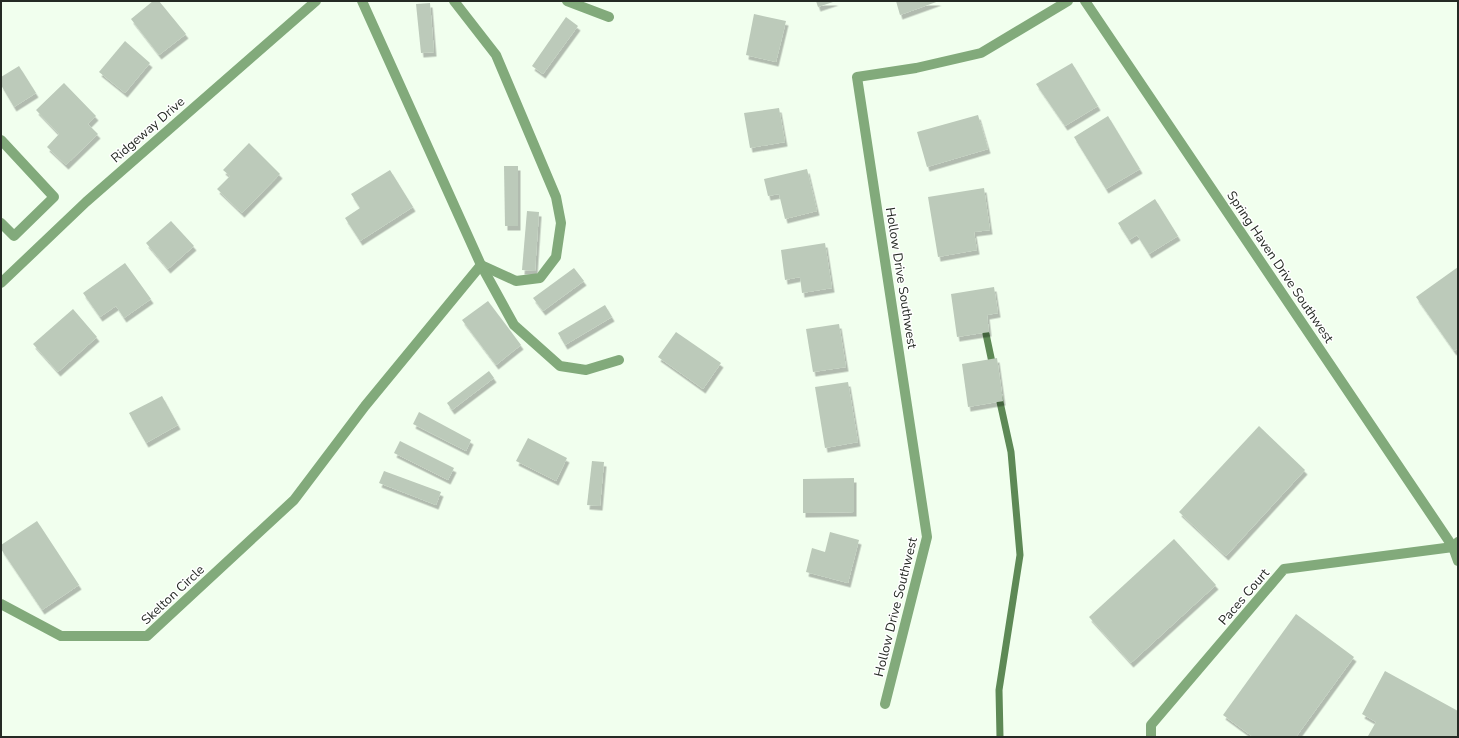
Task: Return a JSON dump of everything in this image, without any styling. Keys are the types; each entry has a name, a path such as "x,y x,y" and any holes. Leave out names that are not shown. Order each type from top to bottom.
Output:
{"street":[{"name":"Ridgeway Drive","path":"1,283 86,202 316,1"},
{"path":"362,1 481,265 514,325 560,366 586,370 619,360"},
{"path":"454,1 496,55 556,197 560,223 556,257 540,278 516,281 481,265"},
{"path":"567,1 610,17"},
{"name":"Hollow Drive Southwest","path":"885,704 928,537 857,77 916,68 981,53 1068,1"},
{"name":"Spring Haven Drive Southwest","path":"1085,1 1455,545"},
{"path":"1,140 54,197 14,236 1,223"},
{"name":"Skelton Circle","path":"1,604 62,636 147,636 294,500 365,406 481,265"},
{"path":"1455,545 1458,561"},
{"name":"Paces Court","path":"1151,737 1151,725 1284,569 1455,545"}],"building":[{"path":"153,1 159,1 186,34 159,55 131,19"},
{"path":"816,1 836,1 818,7"},
{"path":"896,1 939,1 900,15"},
{"path":"430,3 434,52 421,53 416,4"},
{"path":"754,14 786,21 776,62 746,55"},
{"path":"566,17 578,26 543,74 532,66"},
{"path":"125,41 150,63 125,93 99,72"},
{"path":"1072,63 1098,106 1065,126 1036,84"},
{"path":"19,66 36,93 14,107 1,85 1,77"},
{"path":"64,83 96,116 88,124 98,134 66,165 47,147 59,134 36,110"},
{"path":"779,108 785,142 750,148 744,113"},
{"path":"978,115 988,149 927,167 917,132"},
{"path":"1108,116 1140,169 1106,189 1074,137"},
{"path":"249,143 280,174 242,213 217,189 230,176 223,170"},
{"path":"504,166 518,166 518,226 505,226"},
{"path":"807,169 817,211 785,219 779,194 768,196 764,179"},
{"path":"390,170 413,207 360,241 345,218 360,208 351,194"},
{"path":"984,188 990,230 974,232 977,250 938,257 928,197"},
{"path":"1155,199 1178,236 1149,254 1137,235 1129,240 1118,223"},
{"path":"527,211 539,212 535,271 522,270"},
{"path":"171,221 194,246 168,269 146,243"},
{"path":"825,243 832,288 802,293 800,277 785,280 781,250"},
{"path":"125,263 151,299 124,318 116,306 100,317 83,293"},
{"path":"1458,267 1458,348 1454,351 1416,297"},
{"path":"574,268 584,281 543,311 533,298"},
{"path":"994,287 998,313 987,315 989,332 957,337 951,294"},
{"path":"488,301 521,345 496,365 462,320"},
{"path":"605,305 612,317 565,345 558,333"},
{"path":"73,309 97,337 58,372 33,344"},
{"path":"839,324 846,367 813,372 806,329"},
{"path":"676,332 721,363 703,389 658,357"},
{"path":"997,358 1003,401 968,407 962,364"},
{"path":"489,371 494,378 452,410 447,403"},
{"path":"848,382 858,442 825,448 815,387"},
{"path":"162,396 178,425 146,443 129,413"},
{"path":"419,412 471,440 466,451 413,424"},
{"path":"1259,426 1305,470 1226,556 1179,512"},
{"path":"528,438 567,458 556,481 516,461"},
{"path":"400,441 454,468 448,480 394,453"},
{"path":"592,461 604,462 600,506 587,505"},
{"path":"384,471 441,492 436,505 379,483"},
{"path":"854,478 854,512 803,513 803,479"},
{"path":"37,521 79,585 42,610 1,549 1,545"},
{"path":"830,532 859,540 848,583 806,572 812,548 825,552"},
{"path":"1174,539 1216,585 1131,663 1089,617"},
{"path":"1296,614 1354,657 1296,737 1253,737 1223,715"},
{"path":"1385,671 1458,711 1458,737 1368,736 1376,722 1362,714"}],"waterway":[{"path":"986,334 993,367"},
{"path":"998,393 1011,452 1020,555 999,690 1000,737"}]}
